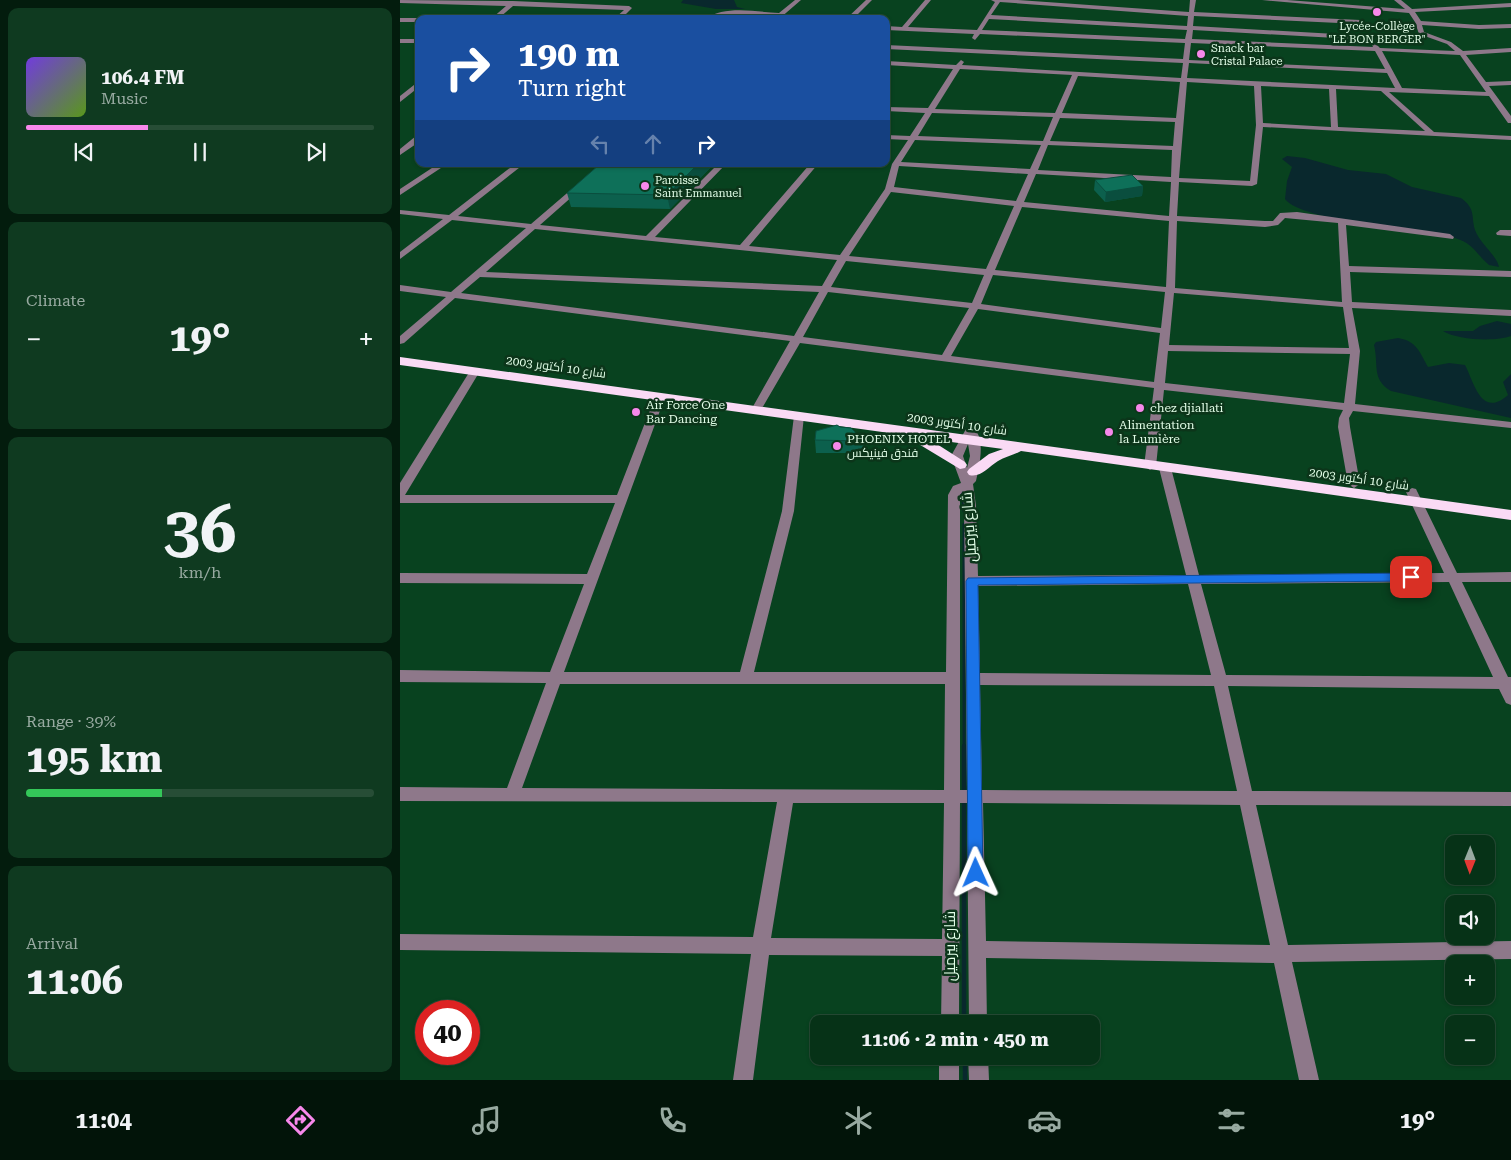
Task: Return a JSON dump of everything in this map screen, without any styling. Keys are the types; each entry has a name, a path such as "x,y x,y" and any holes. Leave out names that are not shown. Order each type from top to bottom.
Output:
{"highway":[{"name":"شارع 10 أكتوبر 2003","path":"400,353 1155,463 1354,484 1511,515"},
{"name":"شارع 10 أكتوبر 2003","path":"400,361 660,397 759,406 799,416 910,432 971,436 1021,447 1414,497 1511,505"},
{"path":"910,432 936,447 960,465"},
{"path":"971,478 994,456 1021,447"}],"street":[{"path":"578,6 586,0"},
{"path":"780,15 798,0"},
{"path":"854,15 869,0"},
{"path":"903,28 928,0"},
{"path":"994,0 1191,14 1360,22"},
{"path":"759,406 843,258 888,189 896,164 932,110 999,0"},
{"path":"1095,37 1100,22 1112,0"},
{"path":"1193,0 1176,148 1170,290 1164,331 1155,463 1194,578 1220,681 1309,1080"},
{"path":"1265,0 1411,11 1511,5"},
{"path":"1398,0 1421,23 1421,31 1424,35 1449,43 1462,54 1511,121"},
{"path":"1406,0 1419,10"},
{"path":"400,1 632,6 622,15"},
{"path":"400,8 408,2"},
{"path":"499,15 514,2"},
{"path":"1351,6 1400,90"},
{"path":"717,15 732,13 755,15"},
{"path":"987,17 1371,38"},
{"path":"400,20 415,20"},
{"path":"1421,23 1479,27 1511,26"},
{"path":"890,28 1462,54 1511,50"},
{"path":"400,41 415,41"},
{"path":"890,47 1389,71"},
{"path":"1501,51 1511,58"},
{"path":"890,63 1257,84 1492,94"},
{"path":"946,356 975,306 1031,173 1076,73"},
{"path":"1485,84 1511,83"},
{"path":"896,164 1252,184 1254,182 1260,125 1257,84"},
{"path":"400,100 415,87"},
{"path":"1332,87 1335,129"},
{"path":"1382,89 1433,135"},
{"path":"400,90 415,91"},
{"path":"890,109 1180,120"},
{"path":"1260,125 1511,138"},
{"path":"890,137 1176,148"},
{"path":"400,152 415,141"},
{"path":"400,193 439,167"},
{"path":"400,256 516,167"},
{"path":"400,340 601,167"},
{"path":"648,239 719,167"},
{"path":"742,249 811,167"},
{"path":"888,189 1174,220 1271,224 1283,215 1289,214 1450,237"},
{"path":"400,212 742,249 1170,290 1347,304 1511,312"},
{"path":"1342,222 1347,304 1354,351 1349,408 1344,418 1344,427 1354,484"},
{"path":"1500,233 1511,233"},
{"path":"1345,269 1511,274"},
{"path":"476,274 825,289 975,306 1164,331"},
{"path":"400,288 797,339 946,356 1160,386 1511,425"},
{"path":"1163,348 1354,351"},
{"path":"400,493 475,371"},
{"path":"512,794 660,397"},
{"path":"745,679 789,504 799,416"},
{"path":"971,436 958,452 960,465 971,478"},
{"path":"971,436 971,478"},
{"name":"شارع بيرميل","path":"971,478 978,1015"},
{"name":"شارع بيرميل","path":"950,1015 954,495 957,489 971,478"},
{"path":"1414,497 1451,576 1507,684 1511,699"},
{"path":"400,499 622,499"},
{"path":"972,581 1511,577"},
{"path":"400,578 592,579"},
{"path":"400,676 745,679 952,678"},
{"path":"973,679 1507,684"},
{"path":"400,794 1511,799"},
{"path":"743,1080 761,945 786,795"},
{"path":"400,942 950,948"},
{"path":"977,949 1281,954 1511,950"},
{"path":"949,1065 949,1080"},
{"path":"978,1065 979,1080"}],"water":[{"path":"683,0 734,0 737,7 745,9 716,9 681,3"},
{"path":"1287,156 1305,158 1348,170 1386,174 1412,187 1461,198 1471,209 1477,235 1495,258 1499,267 1489,265 1470,246 1455,238 1338,219 1296,207 1285,199 1287,181 1292,167 1282,159"},
{"path":"1497,321 1511,324 1511,336 1496,339 1476,339 1457,336 1443,331 1473,331 1480,326"},
{"path":"1398,338 1414,345 1428,367 1449,363 1465,365 1475,388 1485,401 1491,403 1499,401 1508,395 1503,382 1511,374 1511,418 1391,391 1381,382 1378,376 1374,345 1376,342"}],"building":[{"path":"597,167 695,167 667,195 567,193"},
{"path":"1132,175 1143,186 1106,192 1095,180"},
{"path":"837,425 851,428 864,441 815,440 816,431"}],"waterway":[{"path":"962,490 964,511"},
{"path":"964,524 964,793"},
{"path":"964,799 964,1015"},
{"path":"965,1065 965,1080"}],"place":[{"name":"Lycée-Collège \"LE BON BERGER\"","path":"1377,12"},
{"name":"Snack bar Cristal Palace","path":"1201,54"},
{"name":"Paroisse Saint Emmanuel","path":"645,186"},
{"name":"chez djiallati","path":"1140,408"},
{"name":"Air Force One Bar Dancing","path":"636,412"},
{"name":"Alimentation la Lumière","path":"1109,432"},
{"name":"PHOENIX HOTEL فندق فينيكس","path":"837,446"}],"route":[{"path":"976,873 972,581 1411,577"}]}
